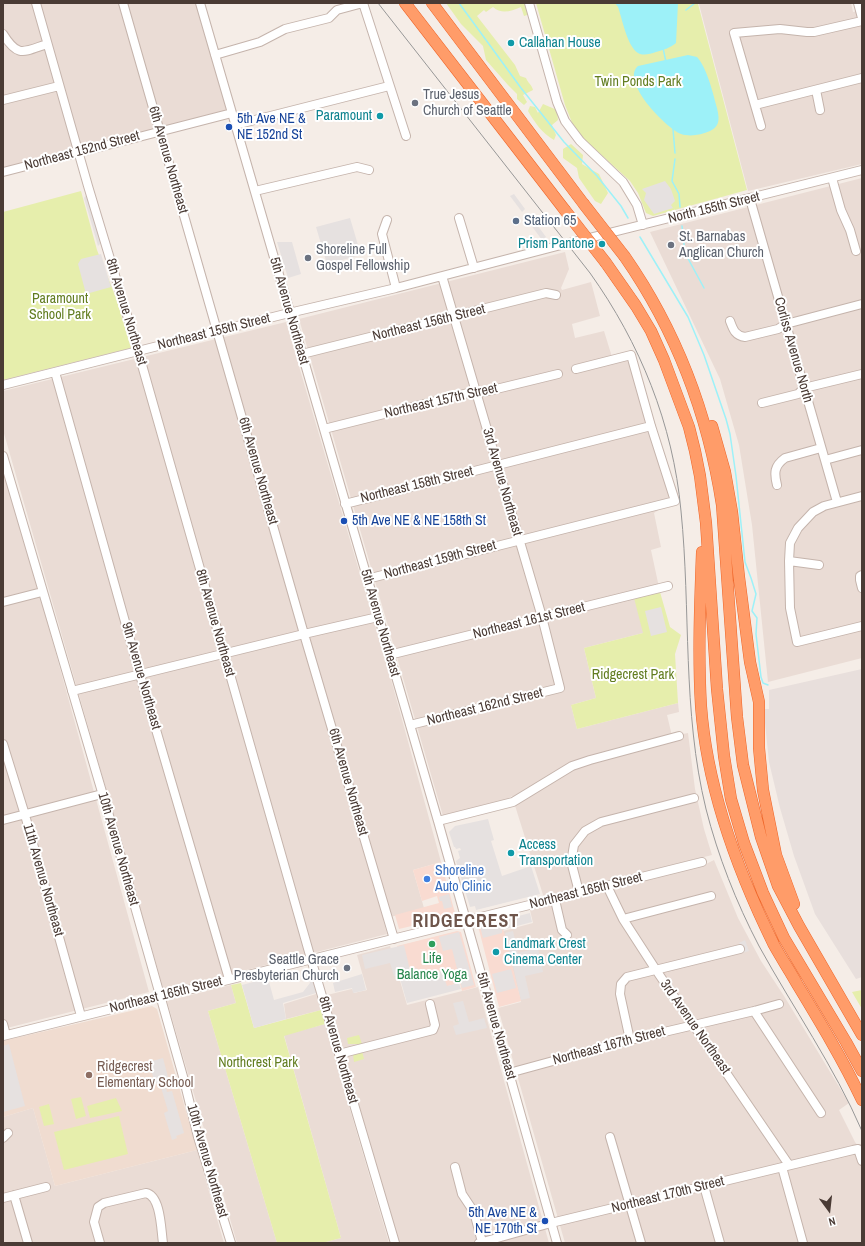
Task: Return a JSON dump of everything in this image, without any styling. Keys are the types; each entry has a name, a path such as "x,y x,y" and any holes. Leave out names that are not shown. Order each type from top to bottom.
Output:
{"highway":[{"path":"405,3 606,263 636,306 651,331 664,360 689,427 700,476 706,523 717,689 724,756 731,799 744,843 763,893 784,938 862,1071"},
{"path":"432,3 625,257 645,286 657,307 686,369 701,414 717,472 722,505 736,683 737,717 743,765 761,837 778,886 798,926 862,1035"},
{"path":"686,369 697,382 713,427 725,472 732,512 738,577 750,662 759,702 759,748 763,790 776,855 796,910 798,926"},
{"path":"703,501 699,619 701,706 704,733 716,791 727,831 754,903 775,947 833,1044 862,1100"}],"street":[{"name":"8th Avenue Northeast","path":"36,3 59,86 138,352 311,959 395,1243"},
{"name":"6th Avenue Northeast","path":"123,3 304,634 394,939"},
{"name":"5th Avenue Northeast","path":"200,3 438,821 557,1243"},
{"path":"214,55 260,42 285,29 329,18 337,10 363,3 406,136"},
{"path":"529,3 557,102 565,121 580,141 623,182 637,205 643,225"},
{"path":"761,126 734,33 780,29 814,32 862,19 858,3"},
{"path":"3,34 11,47 16,50 22,51 47,44"},
{"path":"755,105 862,78"},
{"path":"3,100 59,86"},
{"path":"235,125 389,86"},
{"path":"816,90 820,110"},
{"name":"Northeast 152nd Street","path":"3,172 232,112"},
{"path":"255,192 357,167 369,170"},
{"name":"North 155th Street","path":"565,244 862,170"},
{"path":"832,178 840,210 850,230 856,251"},
{"name":"Corliss Avenue North","path":"750,199 837,502"},
{"path":"459,218 474,268"},
{"path":"387,220 382,234 396,288"},
{"name":"Northeast 155th Street","path":"3,385 396,288 565,244"},
{"name":"3rd Avenue Northeast","path":"442,276 542,617 560,688"},
{"name":"Northeast 156th Street","path":"302,354 546,294 556,295"},
{"path":"730,321 735,333 745,337 778,329 786,324 862,304"},
{"path":"576,369 631,355 651,426"},
{"name":"9th Avenue Northeast","path":"55,372 140,675 229,979"},
{"name":"Northeast 157th Street","path":"324,429 476,390 484,392 558,374"},
{"path":"762,403 798,394 804,388 862,374"},
{"name":"Northeast 158th Street","path":"345,504 651,426"},
{"name":"Northeast 159th Street","path":"367,579 675,501 651,426"},
{"path":"777,485 775,474 776,466 780,461 785,458 821,448"},
{"path":"825,460 862,450"},
{"name":"10th Avenue Northeast","path":"3,456 184,1080 198,1137 231,1243"},
{"path":"862,496 824,506 813,512 798,528 790,543 788,561 790,608 797,642 862,626"},
{"path":"788,561 819,565"},
{"path":"861,576 860,580 862,588"},
{"name":"Northeast 161st Street","path":"389,655 668,586"},
{"path":"3,602 42,592"},
{"path":"72,691 378,617"},
{"name":"Northeast 162nd Street","path":"410,725 560,688"},
{"path":"438,821 513,802 567,769 590,760 679,736"},
{"name":"11th Avenue Northeast","path":"3,744 81,1016"},
{"path":"3,820 102,794"},
{"path":"579,892 572,865 572,850 576,841 590,827 601,822 694,798"},
{"name":"Northeast 165th Street","path":"5,1035 555,900 579,892 702,862"},
{"name":"3rd Avenue Northeast","path":"607,886 623,919 656,970 694,1024 786,1166 803,1243"},
{"path":"623,919 712,896"},
{"path":"555,900 562,930 567,935"},
{"path":"630,1040 620,994 621,984 627,977 740,949"},
{"path":"339,1054 433,1030 436,1025 430,1004"},
{"name":"Northeast 167th Street","path":"509,1073 630,1040 779,1004"},
{"path":"754,1011 821,1113"},
{"path":"3,1024 5,1035"},
{"path":"610,1137 641,1243"},
{"name":"Northeast 170th Street","path":"480,1243 551,1223 858,1149 862,1161"},
{"path":"455,1167 462,1194 474,1212 480,1243"},
{"path":"704,1186 720,1243"},
{"path":"3,1198 46,1187"},
{"path":"100,1243 94,1222 95,1213 98,1207 104,1203 150,1194 154,1198 157,1205 163,1243"},
{"path":"14,1195 28,1243"}],"shaded area":[{"path":"3,3 196,3 232,113 3,172"},
{"path":"851,3 853,12 862,10 862,164 748,191 699,4"},
{"path":"862,178 862,658 768,682 752,525 739,445 720,379 650,232"},
{"path":"665,181 671,189 675,201 671,205 673,208 654,214 644,200 646,193 642,189"},
{"path":"88,192 102,242 98,246 84,198"},
{"path":"514,194 525,209 522,212 510,196"},
{"path":"350,218 361,255 327,264 316,227"},
{"path":"532,218 546,237 542,240 528,221"},
{"path":"277,242 292,242 301,274 288,278"},
{"path":"565,252 569,269 561,288 562,290 591,282 600,316 572,324 575,338 604,331 612,357 633,350 677,498 654,513 661,547 651,550 660,592 643,633 584,648 596,698 571,705 577,729 678,703 679,712 667,715 672,736 688,733 695,789 704,829 712,855 544,898 512,796 503,802 443,816 299,319"},
{"path":"101,254 111,287 86,294 78,264 81,259"},
{"path":"286,322 392,683 441,862 413,870 424,908 383,919 387,934 164,991 3,430 3,391"},
{"path":"3,470 42,603 149,992 3,1029"},
{"path":"661,607 667,632 651,636 645,611"},
{"path":"862,669 862,977 856,979 815,914 794,856 769,762 764,713 765,709 769,709 769,690"},
{"path":"488,819 494,840 491,841 502,876 531,866 540,894 476,910 475,906 470,907 456,861 460,858 458,851 461,850 460,848 456,849 454,847 449,832 455,826"},
{"path":"714,860 738,918 761,961 849,1103 839,1110 855,1142 862,1151 862,1243 565,1243 498,1008 521,1002 503,931 533,923 530,910 704,865"},
{"path":"441,862 455,913 453,916 399,929 395,915 439,903 437,896 422,901 413,870"},
{"path":"449,894 452,907 444,909 442,901 440,901 439,897"},
{"path":"530,913 532,922 502,930 502,933 483,938 480,926"},
{"path":"501,920 521,1001 499,1007 478,926"},
{"path":"457,931 461,932 476,987 462,991 460,983 411,995 397,946"},
{"path":"513,931 518,953 538,948 543,972 525,976 530,998 521,1000 505,933"},
{"path":"459,932 474,985 462,988 452,949 443,951 439,937"},
{"path":"745,940 749,951 742,953 739,943"},
{"path":"404,945 410,970 417,968 419,976 442,971 447,986 459,983 461,989 407,1003 399,975 394,976 390,963 365,969 362,955"},
{"path":"390,946 407,1005 478,987 549,1243 399,1243 327,995 352,989 354,993 367,990 357,955"},
{"path":"511,969 516,988 497,993 492,974"},
{"path":"312,972 316,993 283,1003 286,1019 254,1028 242,985 268,978 274,1000 303,992 310,983 308,976"},
{"path":"362,974 366,990 353,993 352,988 335,992 333,983"},
{"path":"231,985 236,1003 208,1011 277,1243 237,1243 167,1001"},
{"path":"316,994 321,1010 286,1019 284,1004"},
{"path":"463,1001 469,1022 484,1018 487,1028 456,1035 453,1026 459,1024 453,1003"},
{"name":"Ridgecrest Elementary School","path":"152,1006 157,1009 197,1150 55,1186 33,1108 3,1117 3,1041"},
{"path":"325,1024 389,1243 326,1243 341,1238 284,1035"},
{"path":"9,1044 25,1106 3,1112 3,1046"},
{"path":"163,1058 168,1077 163,1078 167,1092 172,1091 184,1133 176,1136 177,1138 172,1140 164,1113 168,1111 160,1084 155,1084 149,1062"},
{"path":"33,1108 55,1186 197,1150 224,1243 3,1243 3,1117"}],"green space":[{"path":"446,3 525,3 528,12 527,15 524,16 521,7 503,12 493,7 486,12 484,10 477,16 515,65 520,76 526,78 532,87 533,90 523,95 527,102 524,105 517,99 517,94 486,60 483,46 461,24"},
{"name":"Twin Ponds Park","path":"536,3 702,3 698,4 747,190 653,216 646,213 638,193 630,181 583,138 573,125 565,105"},
{"path":"543,104 557,110 558,120 552,125 556,135 554,140 539,127 528,111 530,106 535,107 538,113"},
{"path":"571,144 583,155 582,164 599,174 608,193 601,204 595,201 579,178 577,168 563,158 563,149"},
{"name":"Paramount School Park","path":"81,191 97,250 116,298 131,348 3,380 3,212"},
{"name":"Ridgecrest Park","path":"660,592 670,627 681,635 675,654 678,703 577,729 571,705 596,698 584,648 643,633 634,598"},
{"name":"Northcrest Park","path":"241,983 254,1028 321,1010 325,1024 284,1036 341,1238 326,1243 277,1243 208,1011 236,1003 231,985"},
{"path":"862,990 862,1009 852,992"},
{"path":"359,1035 362,1044 348,1044 347,1038"},
{"path":"362,1051 364,1059 354,1062 353,1055 359,1053"},
{"path":"81,1097 86,1116 76,1119 71,1099"},
{"path":"116,1098 122,1111 90,1118 87,1106"},
{"path":"49,1104 54,1124 44,1126 39,1107"},
{"path":"119,1116 128,1154 64,1170 54,1132"}],"water":[{"path":"615,3 678,3 676,43 666,49 644,55 638,53 634,49 625,32 618,7"},
{"path":"688,55 697,57 707,74 719,118 718,124 714,129 703,134 684,135 674,130 656,114 647,103 635,82 634,73 638,66"}],"waterway":[{"path":"459,3 521,88 564,142 597,176 621,206 628,218"},
{"path":"686,10 695,3"},
{"path":"663,48 666,62"},
{"path":"673,129 675,153"},
{"path":"675,159 672,181 679,194 680,207"},
{"path":"682,226 685,253 704,288"},
{"path":"640,237 688,317 704,355 726,419 730,434 736,476 745,562 756,594 752,611 757,618 756,634 761,677 763,683 768,685"}],"tram line":[{"path":"378,3 590,273 624,327 639,356 662,416 677,479 684,548 688,660 693,735 698,772 711,827 728,879 759,946 839,1083 862,1131"}],"place":[{"name":"Callahan House","path":"511,43"},
{"name":"True Jesus Church of Seattle","path":"415,103"},
{"name":"Paramount","path":"380,116"},
{"name":"5th Ave NE & NE 152nd St","path":"229,127"},
{"name":"Station 65","path":"516,221"},
{"name":"Prism Pantone","path":"602,244"},
{"name":"St. Barnabas Anglican Church","path":"671,245"},
{"name":"Shoreline Full Gospel Fellowship","path":"308,258"},
{"name":"5th Ave NE & NE 158th St","path":"344,521"},
{"name":"Access Transportation","path":"511,853"},
{"name":"Shoreline Auto Clinic","path":"427,879"},
{"name":"Life Balance Yoga","path":"432,944"},
{"name":"Landmark Crest Cinema Center","path":"496,952"},
{"name":"Seattle Grace Presbyterian Church","path":"347,968"},
{"name":"Ridgecrest Elementary School","path":"89,1075"},
{"name":"5th Ave NE & NE 170th St","path":"545,1221"}],"district":[{"name":"RIDGECREST","path":"466,922"}]}
